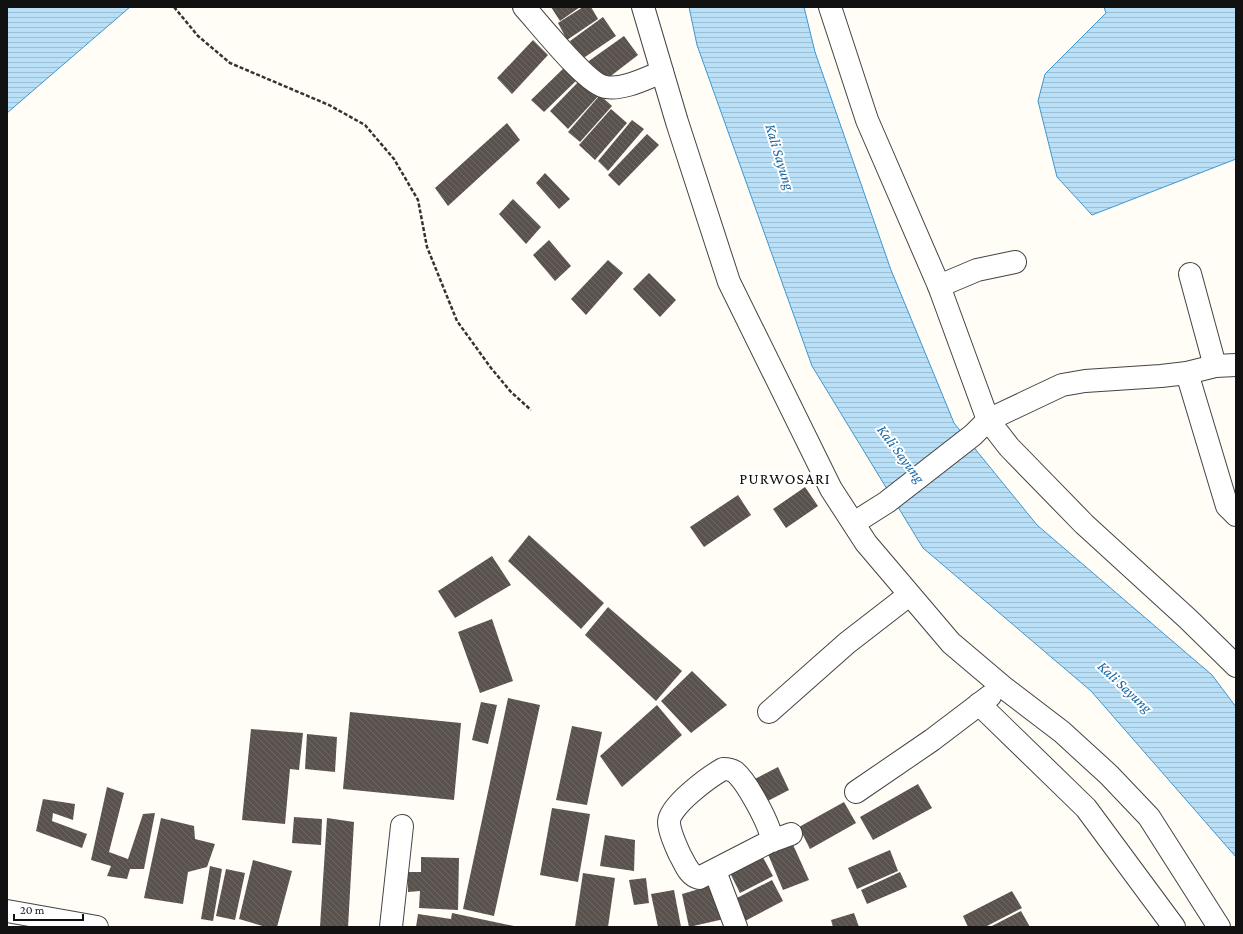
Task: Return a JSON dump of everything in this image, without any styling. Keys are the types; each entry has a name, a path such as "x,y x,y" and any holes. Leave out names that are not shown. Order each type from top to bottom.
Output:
{"street":[{"path":"524,7 565,54 594,81 605,87 618,88 662,72"},
{"path":"644,7 662,72 728,282 831,490 854,523 866,544 951,643 1003,687 1062,732 1109,775 1148,817 1218,927"},
{"path":"830,7 867,120 939,286 988,420 1009,447 1084,524 1236,665"},
{"path":"939,286 978,270 1015,262"},
{"path":"854,523 888,502 973,435 988,420 1062,385 1085,381 1187,373 1226,365 1190,274"},
{"path":"1187,373 1227,506 1236,514"},
{"path":"769,712 847,643 910,595"},
{"path":"856,792 915,752 1003,687"},
{"path":"979,704 1086,808 1174,927"},
{"path":"723,769 731,770 736,773 744,782 769,828 781,837 715,871 699,878 690,873 678,850 669,822 671,814 678,804 723,769"},
{"path":"391,927 402,826"},
{"path":"715,871 736,927"},
{"path":"7,911 97,927"}],"path":[{"path":"174,7 198,36 230,63 330,105 365,125 394,158 418,200 427,247 457,321 491,368 511,392 531,410"}],"water":[{"path":"7,7 130,7 7,113"},
{"name":"Kali Sayung","path":"689,7 804,7 815,52 891,270 954,423 1037,525 1212,675 1236,707 1236,857 1091,691 923,548 812,366 697,45"},
{"path":"1104,7 1236,7 1236,159 1092,215 1057,177 1038,101 1045,74 1106,13"}],"building":[{"path":"551,7 580,7 560,21"},
{"path":"583,7 591,7 598,19 567,40 558,23"},
{"path":"603,17 616,36 582,59 570,41"},
{"path":"624,36 638,55 603,82 586,63"},
{"path":"533,40 548,55 512,94 497,78"},
{"path":"569,63 581,76 544,112 531,100"},
{"path":"584,76 602,92 568,129 550,111"},
{"path":"600,95 612,106 580,142 568,132"},
{"path":"611,109 627,123 595,160 579,145"},
{"path":"632,120 644,129 608,171 598,161"},
{"path":"507,123 520,140 448,206 435,188"},
{"path":"647,134 659,145 619,186 608,175"},
{"path":"545,173 570,199 559,209 536,183"},
{"path":"513,199 541,227 526,244 499,214"},
{"path":"549,240 571,266 555,281 533,255"},
{"path":"608,260 623,273 586,315 571,299"},
{"path":"649,273 676,300 660,317 633,289"},
{"path":"805,487 818,506 786,528 773,509"},
{"path":"738,495 751,515 704,547 690,527"},
{"path":"529,535 604,603 581,629 508,561"},
{"path":"492,556 511,585 455,618 438,591"},
{"path":"608,607 682,671 656,701 585,635"},
{"path":"492,619 513,681 480,693 458,632"},
{"path":"692,671 727,705 691,733 661,701"},
{"path":"508,698 540,705 494,916 463,909"},
{"path":"481,702 497,705 488,744 472,740"},
{"path":"657,705 682,735 622,787 600,756"},
{"path":"350,712 461,723 454,800 343,789"},
{"path":"572,726 602,732 587,805 556,800"},
{"path":"251,729 303,733 299,770 290,769 285,824 242,820"},
{"path":"307,734 337,737 335,772 305,769"},
{"path":"778,767 789,790 760,805 747,783"},
{"path":"918,784 932,808 873,840 860,817"},
{"path":"107,787 124,793 109,852 128,859 143,814 155,813 144,869 130,869 127,879 107,876 111,866 91,860"},
{"path":"43,799 75,804 73,820 53,813 52,821 87,834 82,848 36,831"},
{"path":"844,802 856,823 810,849 799,827"},
{"path":"552,808 590,814 578,882 540,875"},
{"path":"294,817 322,819 321,845 292,843"},
{"path":"161,818 194,826 195,839 215,844 207,867 188,872 183,904 144,898"},
{"path":"327,818 354,822 348,927 320,927"},
{"path":"605,835 635,840 634,871 600,866"},
{"path":"790,838 809,880 783,890 765,847"},
{"path":"759,850 773,876 740,893 727,867"},
{"path":"890,850 898,871 857,889 848,868"},
{"path":"421,857 459,858 458,910 419,908 420,891 408,892 408,872 421,872"},
{"path":"253,860 292,871 277,927 266,927 239,919"},
{"path":"210,866 222,869 213,921 201,919"},
{"path":"226,869 245,873 235,920 216,916"},
{"path":"900,872 907,887 867,904 861,890"},
{"path":"583,873 615,878 608,927 575,927"},
{"path":"646,878 649,903 634,905 629,880"},
{"path":"772,880 783,901 745,921 735,899"},
{"path":"713,885 724,919 689,927 682,894"},
{"path":"674,890 681,927 658,927 651,894"},
{"path":"1012,891 1022,908 985,927 968,927 963,916"},
{"path":"1021,911 1030,927 990,927"},
{"path":"452,913 514,927 416,927 418,914 451,919"},
{"path":"854,913 859,927 833,927 831,920"}],"district":[{"name":"PURWOSARI","path":"785,478"}]}
